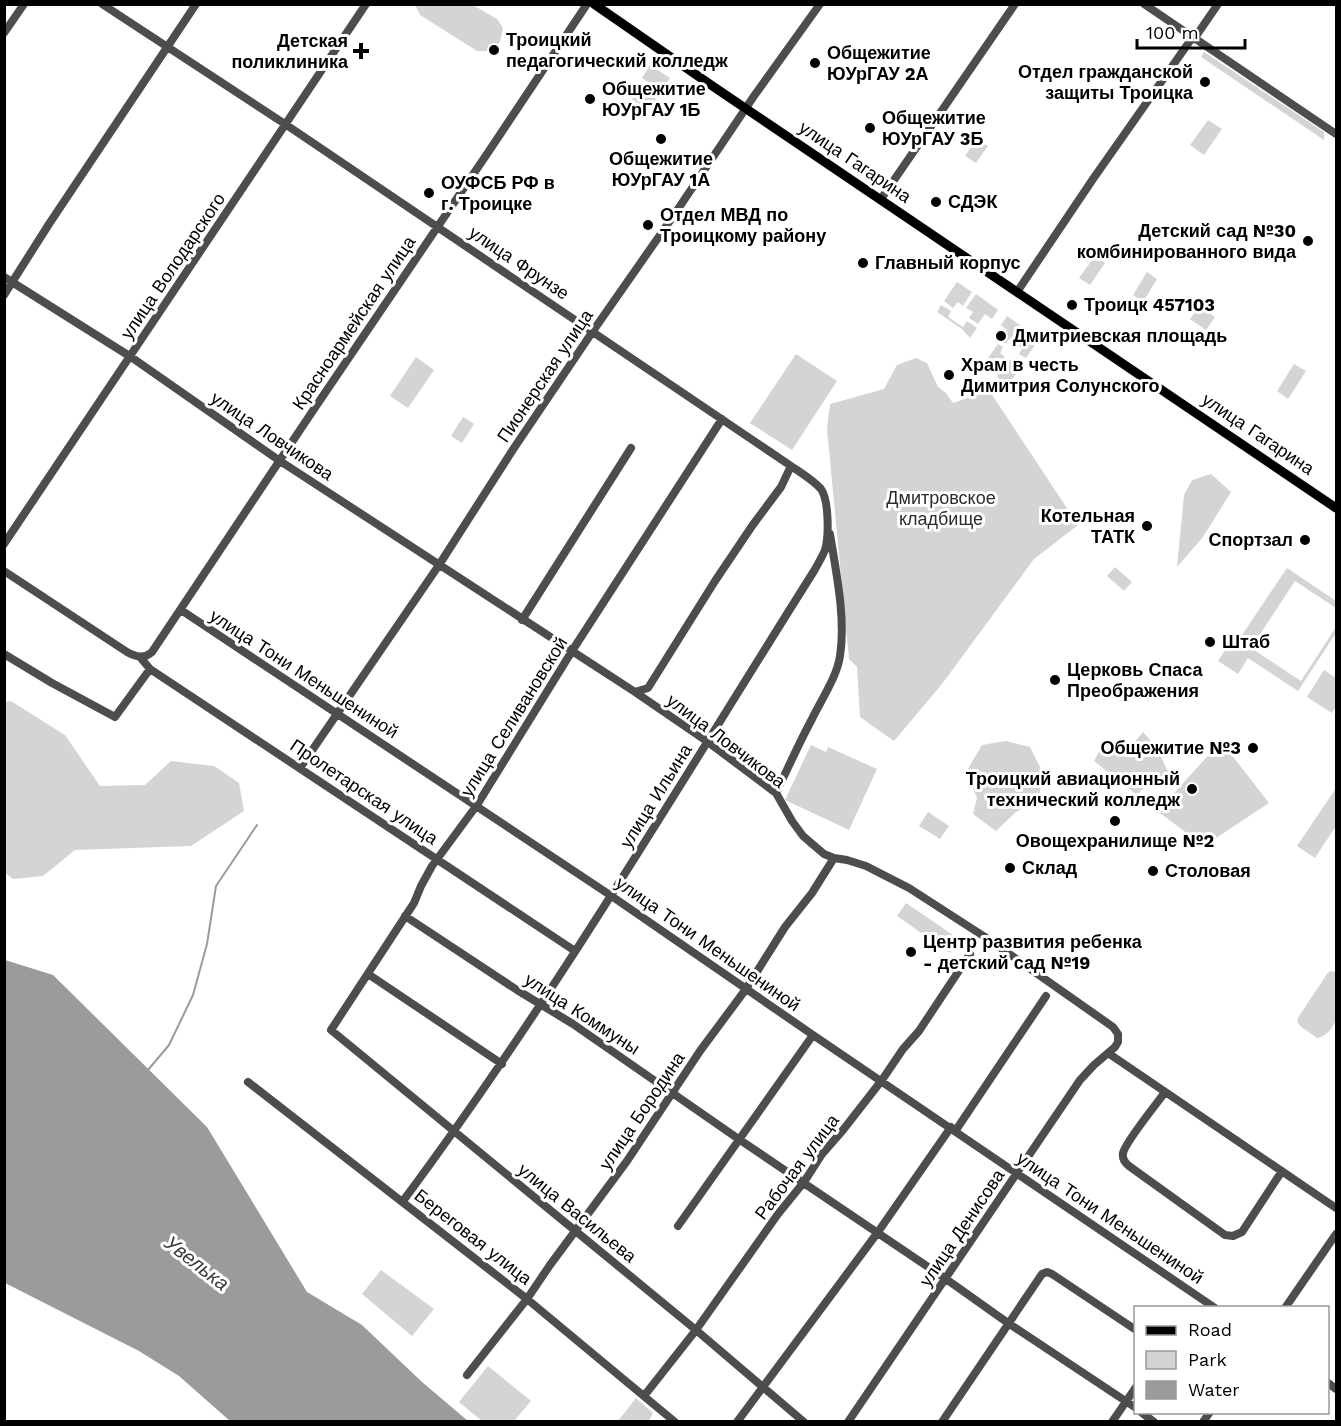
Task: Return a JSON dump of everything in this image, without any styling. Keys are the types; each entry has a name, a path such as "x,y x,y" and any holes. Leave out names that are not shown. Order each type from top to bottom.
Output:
{"main road":[{"name":"улица Гагарина","path":"594,4 1336,508"}],"street":[{"path":"4,33 24,4"},
{"name":"улица Фрунзе","path":"102,4 593,331 791,466 823,493"},
{"path":"4,295 196,4"},
{"name":"улица Володарского","path":"4,544 366,4"},
{"name":"Красноармейская улица","path":"142,657 152,652 157,646 586,4"},
{"name":"Пионерская улица","path":"300,768 439,565 593,331 820,4"},
{"path":"880,199 1015,4"},
{"path":"1144,4 1336,133"},
{"path":"1017,292 1093,179 1218,4"},
{"name":"улица Ловчикова","path":"4,277 131,357 280,461 708,742 776,793 803,836 824,854 866,866 909,888 985,937 1113,1027 1118,1034 1118,1042 1108,1053"},
{"name":"улица Селивановской","path":"330,1030 414,903 426,876 477,806 572,651 722,419"},
{"path":"522,620 631,448"},
{"path":"648,701 648,688 715,581 782,487 791,466"},
{"name":"улица Ильина","path":"776,793 840,658 842,634 840,608 823,493"},
{"name":"улица Ильина","path":"403,1201 502,1064 708,742 814,571 826,548 828,515"},
{"name":"Пролетарская улица","path":"4,571 127,652 142,657 150,669 574,951"},
{"name":"улица Тони Меньшениной","path":"181,610 610,895 1212,1306"},
{"path":"4,654 115,717 150,669"},
{"path":"635,692 648,688"},
{"name":"улица Бородина","path":"467,1376 527,1299 627,1161 834,858"},
{"name":"улица Коммуны","path":"405,916 573,1024 1134,1407"},
{"name":"Рабочая улица","path":"644,1396 696,1330 822,1154 919,1031 970,954"},
{"path":"368,974 502,1064"},
{"path":"737,1422 953,1129 1046,996"},
{"name":"улица Васильева","path":"330,1030 696,1330 804,1422"},
{"path":"678,1226 813,1035"},
{"path":"1108,1053 1336,1208"},
{"name":"улица Денисова","path":"848,1422 1080,1080 1108,1053"},
{"name":"Береговая улица","path":"248,1082 527,1299 675,1422"},
{"path":"1165,1092 1128,1144 1123,1154 1124,1159 1129,1166 1225,1235 1233,1236 1242,1232 1282,1172"},
{"path":"1286,1306 1336,1234"},
{"path":"942,1422 1042,1274 1047,1272 1134,1329"},
{"path":"1112,1422 1134,1391"}],"green space":[{"path":"415,5 473,5 497,19 503,28 500,42 490,51 477,51 420,15"},
{"path":"1204,52 1324,132 1324,140 1201,57"},
{"path":"650,65 670,78 661,91 642,78"},
{"path":"633,83 656,99 646,114 635,107 637,103 632,99 634,95 631,94 634,90 630,87"},
{"path":"1208,120 1222,129 1204,155 1190,145"},
{"path":"977,138 988,146 976,163 965,156"},
{"path":"1095,256 1105,263 1090,285 1079,278"},
{"path":"1147,272 1157,279 1143,302 1133,295"},
{"path":"957,282 972,292 963,306 958,302 953,308 944,301"},
{"path":"976,294 998,310 992,319 985,314 978,324 969,318 973,312 966,308"},
{"path":"941,305 951,311 948,317 963,327 967,321 977,328 970,338 962,329 937,312"},
{"path":"1199,306 1215,317 1206,330 1190,319"},
{"path":"1007,316 1024,328 1014,342 1009,339 1006,344 1001,340 1007,330 1001,325"},
{"path":"1027,331 1039,339 1026,358 1019,354 1022,349 1017,345"},
{"path":"998,344 1003,347 1000,353 1005,357 995,371 988,358"},
{"path":"796,354 837,381 792,450 750,423"},
{"path":"416,357 434,370 408,408 390,396"},
{"path":"1017,357 1024,362 1009,384 1003,383 997,376 1008,359 1014,362"},
{"name":"Дмитровское кладбище","path":"916,358 927,363 938,387 953,403 989,390 1078,525 1034,559 942,684 894,741 860,717 857,667 849,659 827,429 830,404 884,389 897,365"},
{"path":"1294,364 1306,371 1288,399 1277,391"},
{"path":"463,417 474,424 462,443 451,436"},
{"path":"1211,474 1231,492 1203,537 1177,567 1184,495 1192,480"},
{"path":"1115,567 1132,582 1124,591 1107,576"},
{"path":"1287,568 1336,601 1336,608 1295,581 1251,648 1301,681 1336,627 1336,633 1298,691 1248,658 1238,674 1218,661 1231,641 1236,644"},
{"path":"1324,670 1336,678 1336,706 1332,713 1307,697"},
{"path":"11,701 65,735 100,786 145,785 171,761 214,766 239,783 244,811 191,846 75,850 43,876 13,879 4,872 4,702"},
{"path":"1143,732 1157,748 1169,774 1165,786 1150,781 1137,795 1094,761 1102,746 1124,755"},
{"path":"1006,741 1030,747 1043,773 1039,798 1016,812 996,831 973,814 977,798 966,772 982,745"},
{"path":"1221,741 1269,803 1204,846 1160,813 1168,800"},
{"path":"811,745 826,752 828,747 877,769 849,830 785,800"},
{"path":"1336,788 1336,826 1315,858 1297,846"},
{"path":"928,812 949,826 940,839 919,826"},
{"path":"906,903 959,939 950,953 897,916"},
{"path":"1330,971 1336,972 1337,1013 1330,1031 1317,1038 1300,1026 1297,1021"},
{"path":"381,1270 434,1309 412,1336 362,1294"},
{"path":"488,1366 531,1401 514,1421 482,1421 459,1402"},
{"path":"636,1398 653,1413 649,1421 618,1421"}],"water":[{"name":"Увелька","path":"5,960 53,975 207,1127 307,1292 362,1325 422,1382 468,1421 230,1421 179,1376 139,1351 5,1283"}],"waterway":[{"path":"148,1070 169,1045 193,995 207,944 216,886 257,825"}],"place":[{"name":"Троицкий педагогический колледж","path":"494,50"},
{"name":"Детская поликлиника","path":"361,51"},
{"name":"Общежитие ЮУрГАУ 2А","path":"815,63"},
{"name":"Отдел гражданской защиты Троицка","path":"1205,82"},
{"name":"Общежитие ЮУрГАУ 1Б","path":"590,99"},
{"name":"Общежитие ЮУрГАУ 3Б","path":"870,128"},
{"name":"Общежитие ЮУрГАУ 1А","path":"661,139"},
{"name":"ОУФСБ РФ в г. Троицке","path":"429,193"},
{"name":"СДЭК","path":"936,202"},
{"name":"Отдел МВД по Троицкому району","path":"648,225"},
{"name":"Детский сад №30 комбинированного вида","path":"1308,241"},
{"name":"Главный корпус","path":"863,263"},
{"name":"Троицк 457103","path":"1072,305"},
{"name":"Дмитриевская площадь","path":"1001,336"},
{"name":"Храм в честь Димитрия Солунского","path":"949,375"},
{"name":"Котельная ТАТК","path":"1147,526"},
{"name":"Спортзал","path":"1305,540"},
{"name":"Штаб","path":"1210,642"},
{"name":"Церковь Спаса Преображения","path":"1055,680"},
{"name":"Общежитие №3","path":"1253,748"},
{"name":"Троицкий авиационный технический колледж","path":"1192,789"},
{"name":"Овощехранилище №2","path":"1115,821"},
{"name":"Склад","path":"1010,868"},
{"name":"Столовая","path":"1153,871"},
{"name":"Центр развития ребенка - детский сад №19","path":"911,952"}]}
